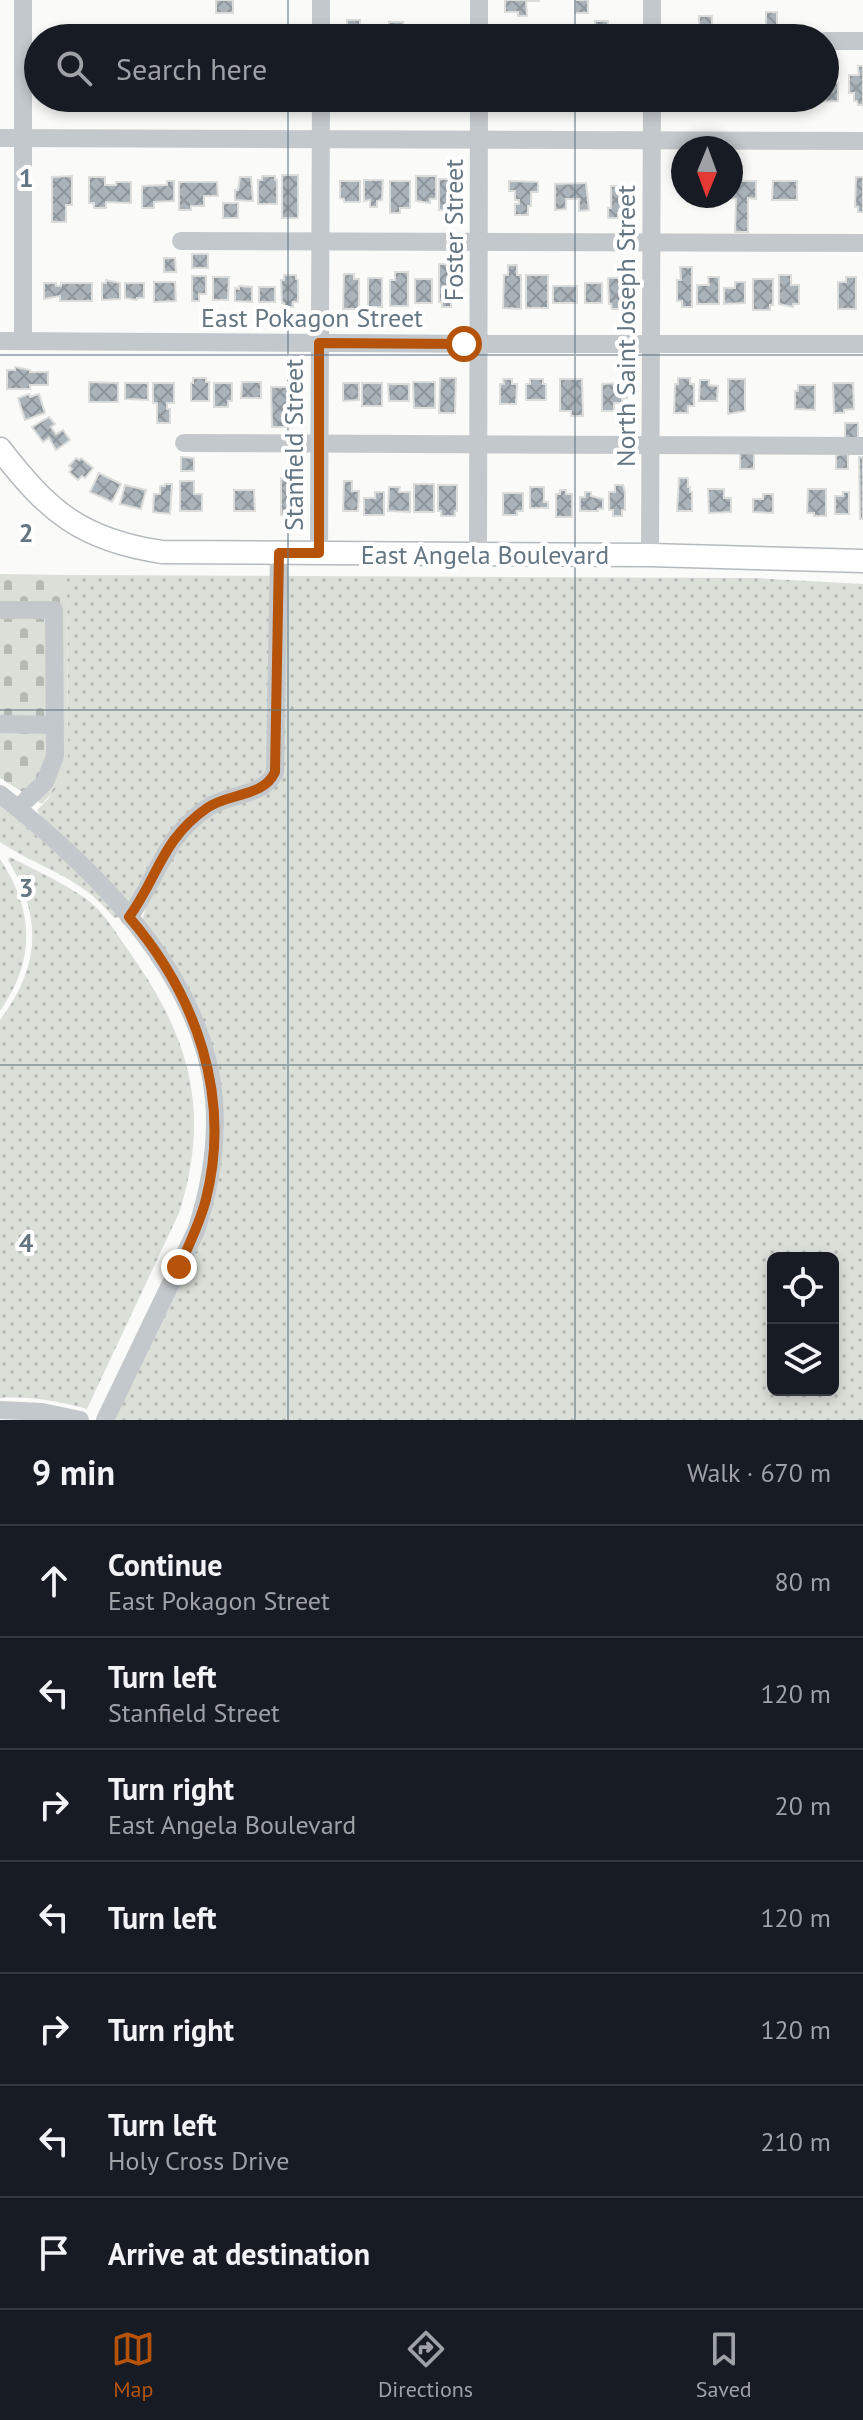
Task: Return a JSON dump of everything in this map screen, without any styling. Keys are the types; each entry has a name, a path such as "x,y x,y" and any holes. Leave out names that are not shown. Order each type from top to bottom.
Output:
{"main road":[{"name":"East Angela Boulevard","path":"0,449 44,500 81,527 123,545 162,552 650,555 863,561"}],"street":[{"path":"23,0 23,341"},
{"path":"321,0 321,24"},
{"path":"479,0 479,24"},
{"path":"652,0 652,24"},
{"path":"839,41 863,41"},
{"name":"Stanfield Street","path":"319,553 321,112"},
{"name":"Foster Street","path":"478,554 479,112"},
{"name":"North Saint Joseph Street","path":"650,555 652,112"},
{"path":"0,138 863,141"},
{"path":"181,241 863,243"},
{"name":"East Pokagon Street","path":"0,341 863,344"},
{"path":"184,443 863,446"},
{"path":"129,917 176,836 210,805 266,785 275,772 279,553"},
{"path":"0,610 54,610 55,756 45,782 18,808"},
{"path":"0,724 55,725"},
{"path":"0,794 97,879 145,935 188,1005 209,1069 214,1099 214,1135 210,1178 196,1231 105,1420"},
{"path":"0,1410 42,1412 80,1420"}],"green space":[{"path":"0,574 67,575 68,764 64,780 42,804 0,778"},
{"path":"67,575 754,578 863,584 863,1420 113,1420 219,1173 224,1132 223,1099 142,921 146,907 128,904 99,870 41,817 37,810 48,799 68,764"},
{"path":"0,804 84,877 120,917 114,918 75,883 0,842"},
{"path":"10,857 76,892 108,922 149,981 166,1012 180,1043 189,1075 194,1140 179,1213 87,1409 44,1400 0,1398 0,1020 23,981 32,942 27,902 8,860"},
{"path":"0,859 19,897 26,935 20,973 0,1011"}],"building":[{"path":"216,0 233,0 233,13 216,13"},
{"path":"505,0 539,1 526,1 527,16 518,16 518,12 505,12"},
{"path":"575,0 588,0 588,13 575,13"},
{"path":"766,12 777,12 777,24 766,24"},
{"path":"699,16 712,16 712,24 699,24"},
{"path":"347,20 360,20 360,24 347,24"},
{"path":"858,66 863,66 863,105 854,101 854,93 849,93 849,75 859,75"},
{"path":"282,175 298,175 298,218 282,218"},
{"path":"72,176 72,205 66,205 66,222 52,222 52,177"},
{"path":"262,176 275,176 277,204 258,204 258,180 262,180"},
{"path":"416,176 436,176 436,199 430,199 430,203 416,201"},
{"path":"89,177 105,177 105,185 131,182 131,203 106,202 106,208 94,208 94,203 89,203"},
{"path":"240,177 251,177 253,201 235,200"},
{"path":"856,177 863,177 863,212 858,212 858,207 855,207"},
{"path":"439,179 449,179 449,184 457,187 457,210 439,210"},
{"path":"364,180 383,180 382,200 377,201 377,207 370,207 370,200 364,201"},
{"path":"167,181 174,181 174,201 154,202 154,208 142,208 142,186 167,185"},
{"path":"340,181 360,181 360,202 344,202 340,198"},
{"path":"390,181 410,181 410,208 400,208 400,213 390,213"},
{"path":"509,181 538,182 538,192 531,192 528,215 515,215 515,204 519,204 519,200 515,200 515,191 509,191"},
{"path":"743,181 756,181 756,199 748,198 748,232 735,232 736,208 743,208"},
{"path":"773,181 797,181 797,200 772,200"},
{"path":"179,182 217,182 218,196 204,196 204,206 179,210"},
{"path":"586,183 589,210 579,211 579,199 566,199 566,209 555,210 555,184"},
{"path":"611,186 633,186 633,203 629,203 629,213 618,213 618,218 608,218"},
{"path":"223,203 238,203 238,218 223,218"},
{"path":"192,254 208,254 208,268 192,268"},
{"path":"164,258 175,258 176,272 164,272"},
{"path":"439,264 452,264 454,302 451,302 451,307 442,307 442,302 439,302"},
{"path":"508,265 517,265 517,275 521,275 521,309 503,308 504,275 508,275"},
{"path":"680,267 692,267 692,307 682,307 682,301 677,301"},
{"path":"395,272 408,272 408,306 390,306 390,280 395,280"},
{"path":"344,274 354,274 354,279 359,279 359,309 343,309"},
{"path":"284,275 296,275 298,280 298,302 293,302 293,307 284,307 282,303 281,280 284,280"},
{"path":"526,275 548,275 548,308 526,308"},
{"path":"779,275 791,275 791,285 799,285 799,304 793,304 793,307 779,304"},
{"path":"192,276 206,276 206,294 199,294 199,301 192,301"},
{"path":"213,277 229,277 228,300 213,300"},
{"path":"708,277 719,277 719,304 697,304 697,285 709,285"},
{"path":"846,277 856,277 856,309 838,309 838,282 846,282"},
{"path":"368,278 382,278 382,307 368,307"},
{"path":"608,278 622,278 622,283 626,283 627,304 624,304 624,309 612,309 609,304"},
{"path":"415,279 432,279 432,303 415,303"},
{"path":"753,279 773,279 773,305 770,305 770,310 753,310"},
{"path":"106,280 120,283 120,299 102,300 102,283"},
{"path":"154,282 175,282 176,301 154,302"},
{"path":"735,282 745,282 745,303 724,304 724,288 735,288"},
{"path":"44,283 61,286 61,283 92,283 92,301 60,301 60,296 44,299"},
{"path":"125,283 144,283 144,298 125,298"},
{"path":"585,283 602,283 602,303 585,303"},
{"path":"239,286 252,287 252,302 235,301 235,288 239,289"},
{"path":"553,286 577,286 577,303 553,303"},
{"path":"259,287 275,287 275,302 259,302"},
{"path":"15,367 30,372 48,372 48,385 7,389 7,370 15,370"},
{"path":"193,378 206,378 209,382 209,401 191,401"},
{"path":"440,378 456,378 455,413 439,413"},
{"path":"678,378 690,378 690,384 694,384 694,406 688,406 688,413 674,413"},
{"path":"503,379 512,379 512,384 517,384 516,404 500,404"},
{"path":"530,379 543,379 546,400 526,400 526,384 530,384"},
{"path":"560,379 582,379 583,416 571,416 571,411 560,411"},
{"path":"728,379 745,379 745,411 728,414"},
{"path":"700,380 709,380 709,385 718,386 717,401 699,401"},
{"path":"89,382 118,383 118,402 89,402"},
{"path":"242,382 261,382 261,398 241,398"},
{"path":"413,382 435,382 435,408 414,408"},
{"path":"125,383 148,383 148,400 125,399"},
{"path":"153,383 174,383 174,403 167,403 170,423 157,423"},
{"path":"214,383 232,383 232,401 228,401 228,407 214,407"},
{"path":"343,383 359,383 359,400 343,401"},
{"path":"362,383 382,383 382,406 362,406"},
{"path":"622,383 622,387 627,387 627,398 622,399 622,403 614,403 614,411 602,411 602,384"},
{"path":"833,383 853,383 854,409 834,413"},
{"path":"388,384 409,384 409,401 389,401"},
{"path":"798,385 815,385 815,410 795,409"},
{"path":"271,387 291,387 292,427 272,427"},
{"path":"29,394 30,397 39,394 45,413 25,420 18,398"},
{"path":"49,417 55,424 51,427 56,434 63,430 70,440 56,450 49,438 43,442 32,427"},
{"path":"845,423 858,423 858,438 845,438"},
{"path":"740,452 754,452 754,469 740,469"},
{"path":"848,454 848,469 836,469 836,455"},
{"path":"181,457 194,458 194,471 181,471"},
{"path":"859,457 863,457 863,519 860,519"},
{"path":"76,458 81,458 93,468 85,478 82,476 78,480 69,472 72,469 69,466"},
{"path":"99,473 121,484 112,502 90,492"},
{"path":"281,478 295,478 298,516 281,515"},
{"path":"679,478 688,478 692,511 677,511"},
{"path":"180,481 194,481 194,494 202,494 202,511 180,511"},
{"path":"344,481 352,481 352,491 359,491 358,511 343,511"},
{"path":"172,484 170,514 153,512 154,494 160,494 160,486"},
{"path":"414,484 434,484 434,512 414,512"},
{"path":"125,485 146,490 141,509 120,504"},
{"path":"438,485 457,485 455,516 441,516 441,511 438,511"},
{"path":"615,485 623,485 625,492 622,516 613,516 613,510 609,510 609,492 615,492"},
{"path":"389,487 400,487 399,492 410,492 410,512 388,511"},
{"path":"530,487 544,487 544,502 548,502 548,508 530,508"},
{"path":"708,489 724,489 724,498 731,498 731,512 709,513"},
{"path":"808,489 826,489 826,516 807,513"},
{"path":"234,490 254,490 255,511 234,511"},
{"path":"560,490 572,494 572,517 556,517 556,494 560,494"},
{"path":"375,492 384,492 384,515 364,515 364,498 375,498"},
{"path":"585,492 603,499 603,509 580,511 580,497 585,497"},
{"path":"843,492 849,492 849,514 835,514 835,496 843,496"},
{"path":"503,493 523,493 523,511 517,511 517,515 503,515"},
{"path":"763,494 773,494 773,513 753,512 753,499 763,499"}],"route":[{"path":"179,1267 206,1200 212,1168 214,1099 209,1069 188,1005 145,935 129,917 163,854 198,814 225,798 259,789 272,780 275,772 279,553 319,553 319,343 464,344"}]}
